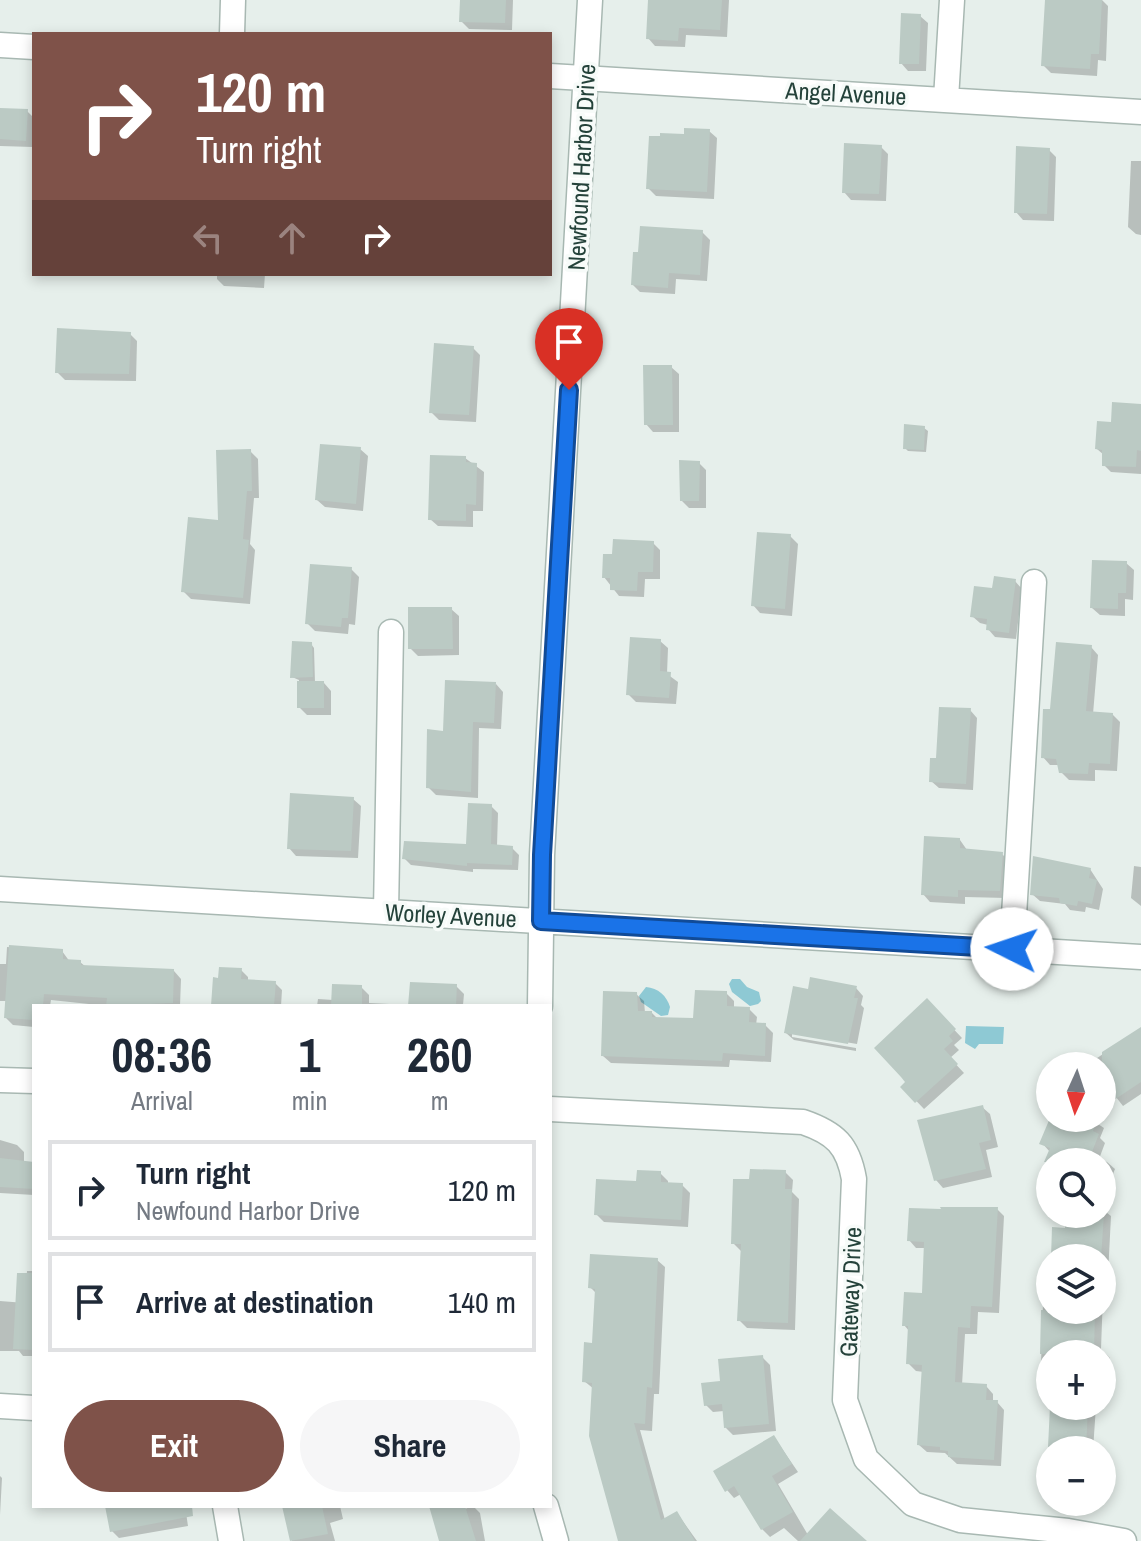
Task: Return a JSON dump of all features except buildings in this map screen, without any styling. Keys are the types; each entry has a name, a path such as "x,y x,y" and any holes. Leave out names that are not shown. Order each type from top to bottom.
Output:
{"street":[{"path":"232,32 233,0"},
{"name":"Newfound Harbor Drive","path":"540,1004 542,855 590,0"},
{"path":"946,99 952,0"},
{"path":"0,45 32,47"},
{"name":"Angel Avenue","path":"552,76 1141,112"},
{"path":"1012,949 1034,582"},
{"path":"386,912 391,632"},
{"name":"Worley Avenue","path":"0,889 1141,957"},
{"path":"0,1080 32,1081"},
{"name":"Gateway Drive","path":"552,1109 803,1122 824,1129 840,1142 851,1160 854,1179 845,1400 866,1459 913,1504 960,1520 1068,1531 1124,1541"},
{"path":"0,1406 32,1408"},
{"path":"225,1508 231,1541"},
{"path":"547,1508 556,1541"}],"water":[{"path":"732,979 740,979 747,987 759,992 761,1001 750,1006 732,992 729,984"},
{"path":"646,987 664,996 670,1007 668,1015 661,1016 641,1002 639,996"},
{"path":"966,1026 1004,1027 1003,1044 979,1044 975,1049 965,1043"}],"route":[{"path":"569,390 542,855 541,921 1012,949"}]}
